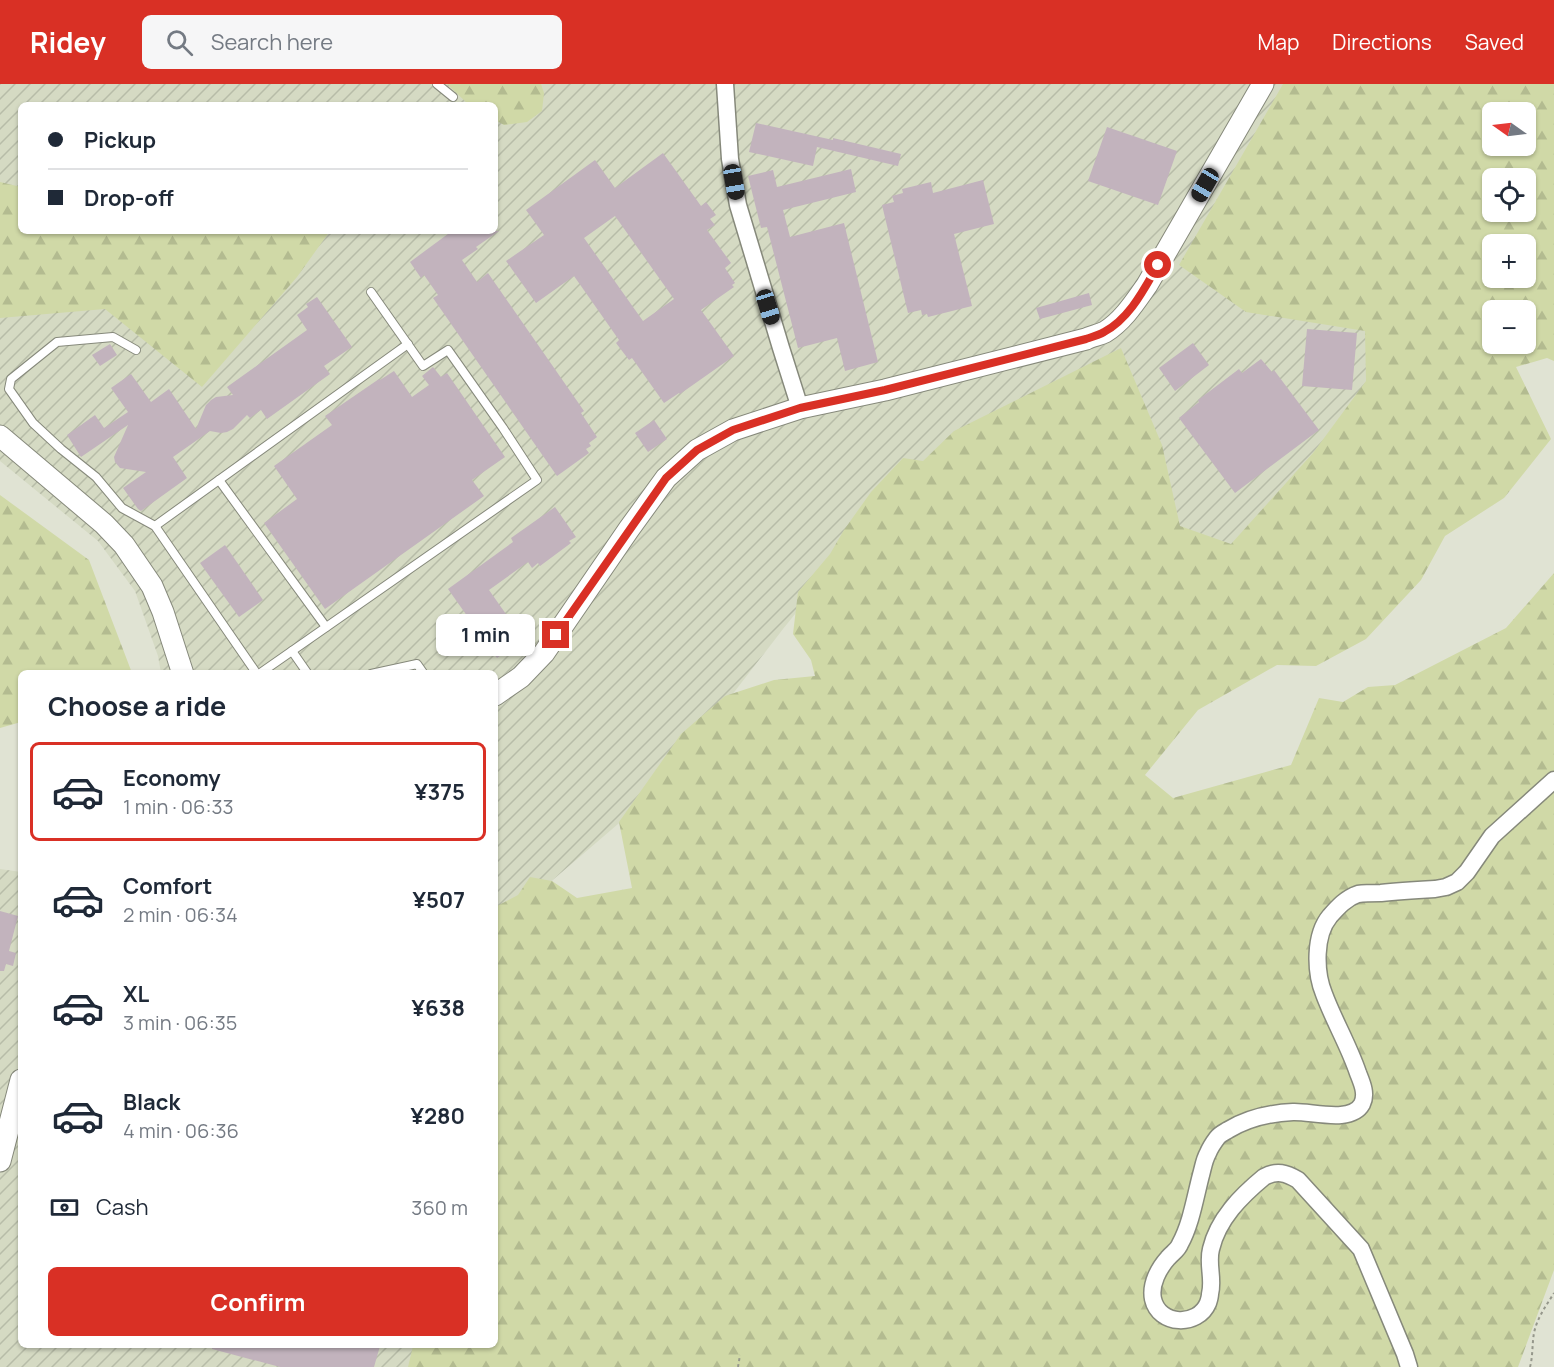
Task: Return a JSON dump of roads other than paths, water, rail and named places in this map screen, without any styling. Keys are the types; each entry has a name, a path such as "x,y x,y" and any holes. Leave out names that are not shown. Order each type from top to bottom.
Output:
{"street":[{"path":"725,84 730,159 738,205 800,408"},
{"path":"498,693 521,678 544,653 666,478 697,450 733,430 800,408 885,390 1042,351 1105,332 1120,320 1141,294 1263,84"},
{"path":"0,435 104,524 124,545 152,586 182,670"},
{"path":"1409,1367 1361,1249 1298,1180 1288,1174 1279,1172 1270,1174 1254,1185 1228,1212 1211,1249 1209,1271 1212,1287 1208,1304 1200,1313 1183,1320 1170,1319 1163,1315 1156,1307 1153,1286 1156,1275 1179,1247 1186,1233 1207,1154 1218,1136 1241,1122 1268,1114 1294,1112 1340,1115 1348,1114 1361,1105 1364,1091 1354,1060 1323,993 1318,950 1326,921 1343,901 1358,894 1435,889 1457,882 1467,872 1492,836 1554,780"},
{"path":"0,1161 18,1092"}],"lane":[{"path":"437,84 453,97"},
{"path":"264,670 537,480 448,350 423,366 372,292"},
{"path":"136,351 113,338 57,342 11,379 9,389 33,423 96,477 122,508 155,526 255,670"},
{"path":"155,526 408,344"},
{"path":"219,480 326,627"},
{"path":"292,651 305,670"},
{"path":"389,670 417,664 421,670"}]}
